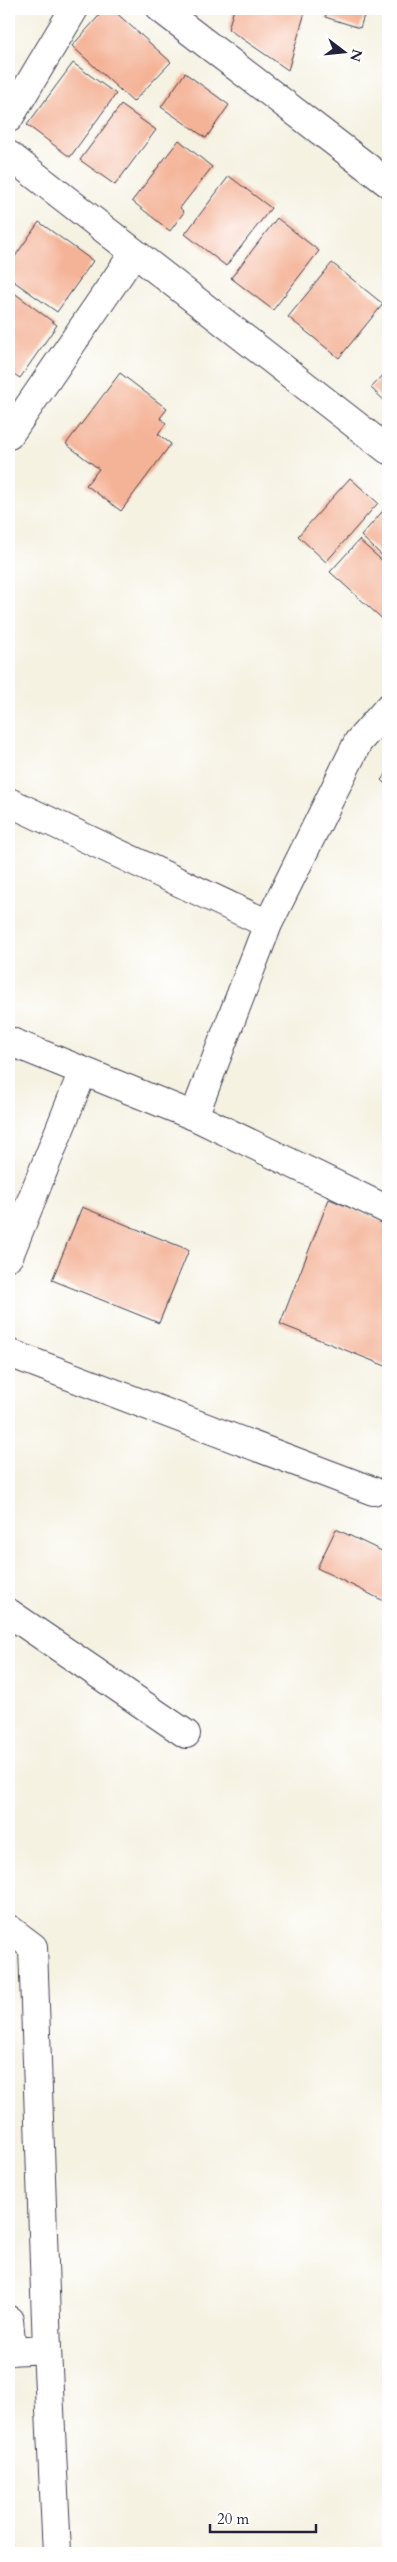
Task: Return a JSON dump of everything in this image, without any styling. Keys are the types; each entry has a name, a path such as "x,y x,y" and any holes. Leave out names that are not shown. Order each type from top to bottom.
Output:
{"street":[{"path":"9,118 74,9"},
{"path":"161,9 388,183"},
{"path":"9,155 388,450"},
{"path":"9,435 134,253"},
{"path":"194,1116 268,924 358,742 388,708"},
{"path":"9,802 268,924"},
{"path":"9,1041 194,1116 388,1210"},
{"path":"9,1256 83,1071"},
{"path":"9,1353 373,1491"},
{"path":"9,1613 186,1734"},
{"path":"9,1928 33,1947 47,2349 57,2553"},
{"path":"9,2320 10,2351 47,2349"}],"building":[{"path":"105,9 112,9 171,62 133,102 72,46"},
{"path":"234,9 306,9 288,70 228,29"},
{"path":"328,9 366,9 360,28 325,17"},
{"path":"73,63 116,94 70,157 27,125"},
{"path":"185,73 229,105 206,138 161,107"},
{"path":"121,105 156,130 115,185 80,160"},
{"path":"179,140 212,167 180,208 184,212 170,231 132,201"},
{"path":"229,176 271,208 226,266 185,234"},
{"path":"277,218 319,251 273,310 231,278"},
{"path":"39,222 93,261 57,312 9,278 9,265"},
{"path":"332,263 383,304 339,358 288,317"},
{"path":"9,289 57,325 20,378 9,371"},
{"path":"388,370 388,404 371,388"},
{"path":"120,373 167,409 160,418 166,423 158,434 171,444 121,511 86,485 99,469 66,444"},
{"path":"350,478 378,503 326,562 298,536"},
{"path":"388,505 388,561 361,536"},
{"path":"359,540 388,566 387,623 330,572"},
{"path":"388,772 388,787 381,780"},
{"path":"329,1199 388,1223 388,1367 280,1324"},
{"path":"82,1207 189,1250 159,1323 52,1280"},
{"path":"336,1529 388,1554 388,1603 317,1568"}]}
